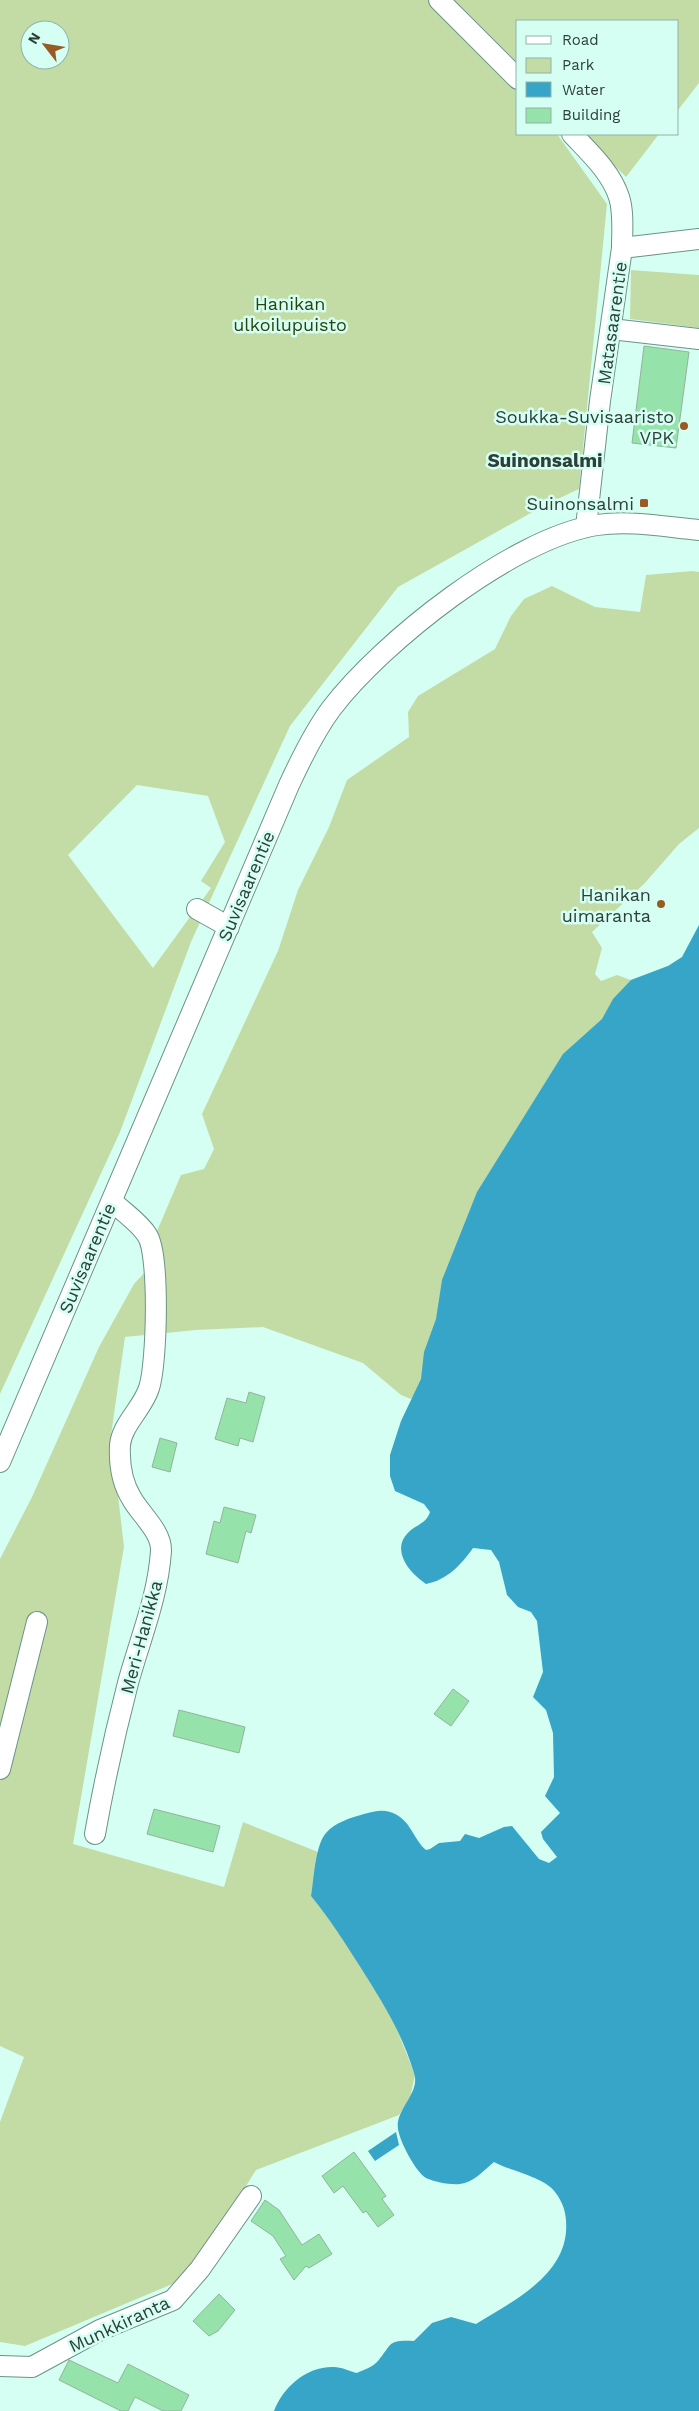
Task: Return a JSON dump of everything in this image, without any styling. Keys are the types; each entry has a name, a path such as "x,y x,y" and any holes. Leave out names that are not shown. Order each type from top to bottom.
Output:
{"street":[{"path":"439,0 516,77"},
{"name":"Matasaarentie","path":"573,135 594,158 614,186 620,199 622,248 600,400 586,527"},
{"path":"622,248 699,239"},
{"path":"611,329 699,338"},
{"name":"Suvisaarentie","path":"0,1462 302,758 330,711 364,671 424,619 506,561 532,548 586,527 609,524 699,530"},
{"path":"198,909 229,927"},
{"name":"Meri-Hanikka","path":"95,1834 128,1682 154,1597 161,1549 156,1533 132,1499 121,1475 120,1444 124,1433 139,1410 149,1388 156,1346 152,1254 148,1236 112,1201"},
{"path":"0,1769 37,1622"},
{"name":"Munkkiranta","path":"0,2366 32,2367 100,2330 172,2300 200,2269 251,2196"}],"green space":[{"name":"Hanikan ulkoilupuisto","path":"0,0 699,0 699,83 679,109 679,20 516,20 516,135 558,135 607,204 579,489 547,504 398,587 290,726 191,942 120,1132 0,1394","holes":["137,785 208,796 225,842 201,881 211,888 153,968 68,855"]},
{"path":"584,135 658,135 626,177"},
{"path":"631,270 699,275 699,328 630,319"},
{"path":"699,572 699,828 679,844 644,884 592,932 602,948 595,974 601,981 617,975 631,980 668,966 699,1000 411,1399 401,1395 363,1363 263,1327 196,1330 125,1337 111,1435 124,1547 73,1844 224,1887 243,1822 318,1852 311,1896 336,1927 392,2017 415,2075 410,2098 399,2115 256,2170 189,2277 25,2346 0,2342 0,2122 24,2057 0,2046 0,1559 32,1497 99,1347 134,1284 160,1256 157,1231 181,1175 204,1169 214,1149 202,1114 278,951 298,890 329,827 347,780 409,737 408,712 418,696 495,649 511,616 524,599 552,586 595,607 640,612 646,575"}],"water":[{"path":"699,925 699,2411 274,2411 283,2394 290,2386 314,2370 337,2367 357,2373 376,2363 389,2346 395,2342 414,2341 432,2323 451,2317 476,2324 533,2287 555,2263 562,2248 566,2232 565,2211 555,2192 543,2182 494,2162 474,2179 460,2184 447,2184 426,2178 417,2169 405,2148 398,2129 400,2115 414,2087 414,2073 409,2058 398,2031 377,1994 325,1913 311,1896 317,1854 322,1838 330,1829 344,1821 377,1811 388,1811 397,1815 410,1827 426,1850 439,1843 460,1841 465,1834 479,1838 504,1827 512,1826 539,1859 549,1863 557,1857 543,1839 541,1832 560,1813 545,1796 554,1777 553,1733 546,1710 533,1697 543,1672 537,1621 531,1612 518,1607 507,1595 499,1562 491,1550 473,1548 453,1571 434,1582 426,1584 413,1573 401,1552 402,1544 411,1530 425,1521 430,1512 424,1504 395,1491 390,1476 390,1455 401,1421 421,1379 424,1352 436,1319 442,1280 477,1192 563,1054 602,1019 613,999 631,980 668,966 682,957"},
{"path":"396,2132 399,2145 375,2161 368,2151"}],"building":[{"path":"644,346 689,352 676,448 632,443"},
{"path":"249,1392 265,1397 253,1442 240,1438 238,1446 215,1439 227,1398 246,1403"},
{"path":"160,1438 177,1443 170,1472 152,1467"},
{"path":"224,1507 256,1515 251,1533 246,1531 238,1563 206,1554 214,1521 220,1523"},
{"path":"453,1689 469,1701 451,1726 434,1714"},
{"path":"179,1710 245,1727 239,1753 173,1736"},
{"path":"154,1809 220,1826 213,1852 147,1834"},
{"path":"354,2152 386,2196 382,2199 394,2215 378,2227 366,2211 363,2213 343,2186 334,2193 322,2176"},
{"path":"265,2200 279,2210 302,2245 319,2234 332,2254 309,2268 306,2266 294,2280 280,2259 286,2256 273,2236 251,2221"},
{"path":"219,2294 235,2310 218,2331 209,2336 193,2321"},
{"path":"69,2360 118,2383 128,2364 189,2395 181,2411 163,2411 135,2397 128,2411 121,2411 59,2380"}],"place":[{"name":"Soukka-Suvisaaristo VPK","path":"684,426"},
{"name":"Suinonsalmi","path":"644,503"},
{"name":"Hanikan uimaranta","path":"661,904"}],"district":[{"name":"Suinonsalmi","path":"545,460"}]}
